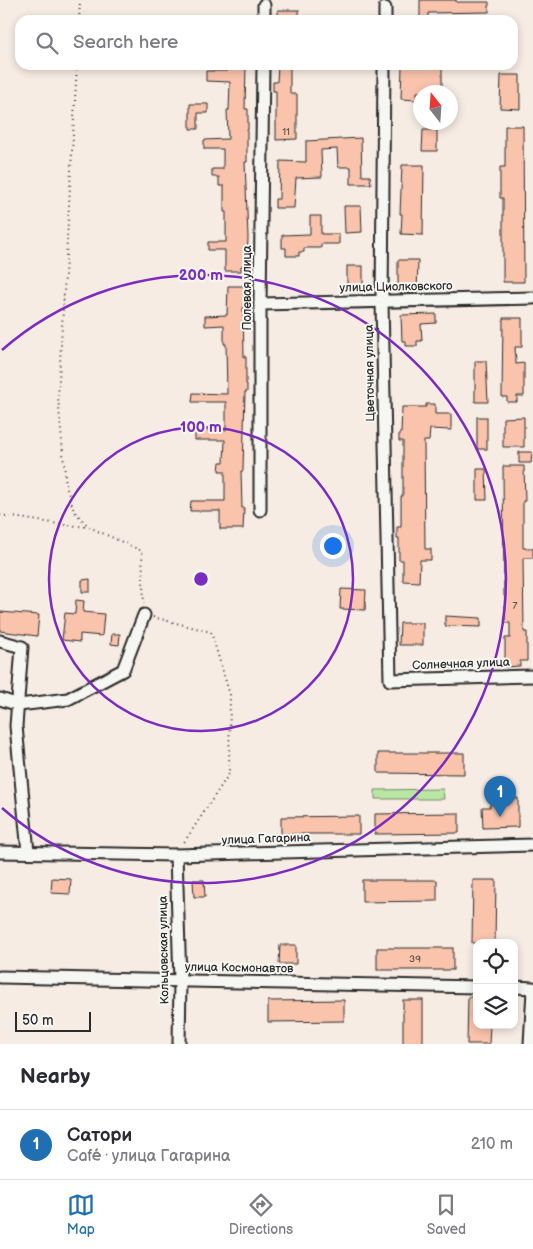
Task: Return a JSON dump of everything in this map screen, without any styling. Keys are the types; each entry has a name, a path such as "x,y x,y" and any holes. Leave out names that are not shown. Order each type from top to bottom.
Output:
{"street":[{"path":"264,5 264,15"},
{"name":"Полевая улица","path":"260,510 263,70"},
{"name":"Цветочная улица","path":"384,70 382,302 390,680"},
{"name":"улица Циолковского","path":"260,304 533,298"},
{"path":"0,699 19,705 68,699 123,670 144,615"},
{"path":"0,641 22,647 16,726 28,852"},
{"name":"Солнечная улица","path":"390,680 533,676"},
{"name":"улица Гагарина","path":"0,852 176,855 533,845"},
{"name":"Кольцовская улица","path":"176,855 180,981 179,1044"},
{"name":"улица Космонавтов","path":"0,977 473,987"},
{"path":"518,988 533,989 530,1044"}],"path":[{"path":"79,15 80,0"},
{"path":"77,70 58,397 66,486 74,511 89,527"},
{"path":"0,514 66,526 89,527 142,551 144,615 211,632 230,695 229,774 176,855"}],"green space":[{"path":"443,789 444,799 375,799 375,790"}],"building":[{"path":"420,0 489,2 489,12 428,13 428,15 420,15"},
{"path":"278,10 299,10 299,15 278,15"},
{"path":"246,70 245,109 248,109 248,130 247,162 245,162 248,237 247,266 241,266 241,271 225,271 225,250 208,250 208,242 226,242 226,212 224,212 224,186 219,186 219,177 212,177 212,169 223,169 223,149 204,149 204,140 228,139 227,110 229,110 230,82 206,81 206,71"},
{"path":"278,70 290,70 290,94 297,94 297,139 276,140 276,91 273,91 273,82 277,82"},
{"path":"402,70 442,70 442,85 413,85 413,100 401,99"},
{"path":"501,75 520,75 520,109 500,108"},
{"path":"190,104 208,104 208,113 198,113 198,129 190,129"},
{"path":"505,126 523,126 524,282 503,282 503,198 500,198 500,167 505,167"},
{"path":"423,130 437,130 437,151 422,151"},
{"path":"361,138 362,176 370,176 371,184 351,184 351,167 338,167 337,149 321,150 322,177 296,178 294,208 275,208 275,199 279,199 280,161 306,162 306,141"},
{"path":"402,165 424,165 423,235 401,234"},
{"path":"344,206 361,206 362,232 345,233"},
{"path":"310,216 321,216 321,234 339,234 339,244 321,244 321,248 304,248 304,252 299,252 299,256 286,256 286,248 282,248 282,235 310,234"},
{"path":"398,260 418,260 417,293 398,292"},
{"path":"347,266 363,266 363,286 347,286"},
{"path":"228,286 245,286 243,308 247,392 245,392 243,471 241,471 242,508 244,508 243,529 220,529 220,511 190,511 191,501 225,501 225,471 219,471 220,462 224,462 225,440 195,440 195,430 226,430 226,402 192,402 193,393 227,394 224,325 205,326 205,316 227,315"},
{"path":"436,314 436,323 421,324 422,341 417,341 417,346 406,346 406,341 402,341 401,315"},
{"path":"503,318 522,318 522,347 515,347 516,364 524,363 524,396 517,396 517,402 507,402 507,397 502,397"},
{"path":"475,361 486,361 488,402 475,402"},
{"path":"426,404 435,404 435,414 451,414 451,430 430,429 429,441 424,441 425,549 431,549 431,560 420,560 419,582 403,581 403,560 399,560 399,538 397,538 397,527 401,527 401,496 403,496 403,441 399,441 402,407 426,407"},
{"path":"477,417 487,417 487,449 477,449"},
{"path":"524,417 524,447 503,447 503,418"},
{"path":"519,452 532,452 531,463 519,463"},
{"path":"503,466 524,466 523,548 533,548 533,558 523,558 524,632 527,632 527,661 520,661 520,666 505,667 505,638 510,638 510,623 505,623"},
{"path":"477,469 486,469 487,500 477,500"},
{"path":"90,579 90,592 82,592 82,580"},
{"path":"341,589 366,590 365,610 340,609"},
{"path":"76,600 84,601 83,612 104,614 102,636 80,634 80,642 62,640 65,613 75,614"},
{"path":"0,612 39,615 37,636 0,631"},
{"path":"445,616 481,618 481,627 445,626"},
{"path":"400,623 423,623 423,645 399,645"},
{"path":"112,634 120,634 119,645 111,644"},
{"path":"378,753 464,753 464,774 378,773"},
{"path":"518,798 518,827 483,828 482,807 490,807 490,804 500,804 500,799"},
{"path":"459,813 459,833 375,834 375,814"},
{"path":"359,816 359,834 281,834 281,817"},
{"path":"52,878 71,879 70,894 51,893"},
{"path":"193,880 204,880 205,897 194,897"},
{"path":"362,880 437,880 437,901 362,902"},
{"path":"473,880 496,880 495,939 473,939 472,943"},
{"path":"280,945 296,945 296,964 279,964"},
{"path":"377,948 453,948 453,970 377,970"},
{"path":"468,997 473,997 473,1029 490,1029 489,1044 467,1044"},
{"path":"344,1000 344,1021 268,1022 268,1001"},
{"path":"403,1000 423,1000 423,1044 403,1044"}],"place":[{"name":"Сатори","path":"500,817"}]}
